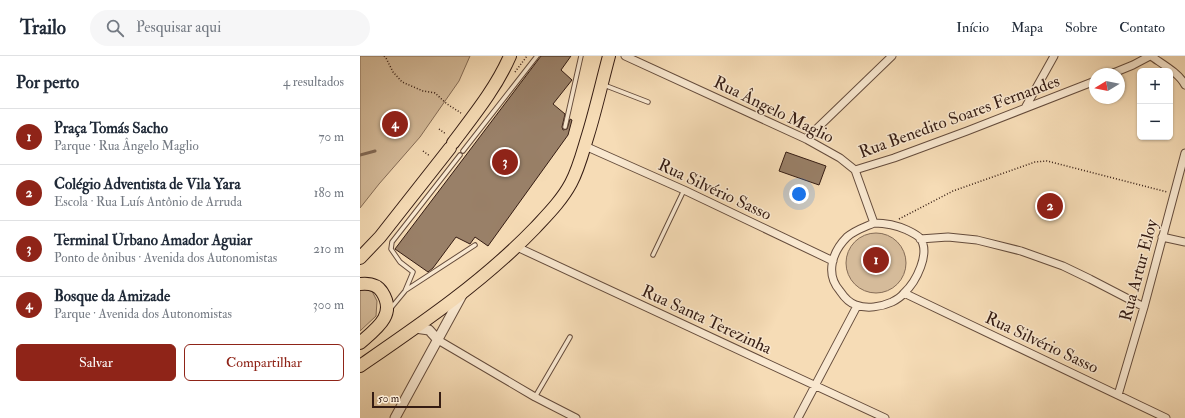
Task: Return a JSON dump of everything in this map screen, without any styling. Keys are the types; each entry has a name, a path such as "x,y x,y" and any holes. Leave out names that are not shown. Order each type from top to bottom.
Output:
{"main road":[{"path":"360,258 380,237 454,149 470,121 503,73 510,56"},
{"path":"360,366 464,292 517,247 544,219 568,188 577,170 585,146 609,56"},
{"path":"360,284 369,283 378,287 386,299 388,306 387,312 381,324 360,343"}],"street":[{"name":"Rua Ângelo Maglio","path":"625,56 806,139 840,158 855,170"},
{"path":"806,139 892,56"},
{"path":"1025,108 1054,56"},
{"path":"1125,68 1151,56 1172,71 1183,81 1185,85"},
{"name":"Rua Benedito Soares Fernandes","path":"855,170 894,158 1089,83"},
{"name":"Rua Silvério Sasso","path":"585,146 684,190 832,261"},
{"name":"Rua Artur Eloy","path":"1118,395 1144,307 1185,153"},
{"path":"855,170 874,224"},
{"path":"874,224 890,224 913,233 920,239 924,254 922,265 904,293 891,302 877,307 857,306 848,300 837,289 831,272 832,261 836,252 848,237 858,230 874,224"},
{"path":"920,239 948,237 976,240 1021,251 1070,269 1144,307"},
{"path":"1162,237 1185,242"},
{"name":"Rua Santa Terezinha","path":"517,247 885,418"},
{"path":"395,418 464,292"},
{"name":"Rua Silvério Sasso","path":"904,293 1166,418"},
{"path":"798,418 857,306"},
{"path":"415,328 429,330 438,340 576,418"}],"lane":[{"path":"463,151 537,56"},
{"path":"564,127 580,56"},
{"path":"602,84 648,102"},
{"path":"405,291 413,272 400,262 391,249 392,242 454,149"},
{"path":"652,255 684,190"},
{"path":"387,312 405,291 475,246"},
{"path":"535,396 570,337"}],"path":[{"path":"384,56 393,72 402,82 423,91 435,93 470,121"},
{"path":"890,224 953,191 1035,162 1047,161 1174,194"}],"shaded area":[{"path":"360,56 470,56 459,81 420,137 360,208"},
{"path":"876,233 892,238 897,242 901,247 906,263 901,279 897,284 892,288 876,293 860,288 855,284 851,279 846,263 851,247 855,242 860,238"},
{"path":"360,289 372,291 377,301 376,316 360,331"}],"building":[{"path":"541,56 571,56 561,70 572,80 553,104 565,114 562,127 563,130 567,129 570,119 572,120 568,135 488,246 475,237 470,244 456,237 433,268 428,272 395,249"},
{"path":"786,152 826,166 819,185 779,171"}],"waterway":[{"path":"360,155 375,151"}],"place":[{"name":"Bosque da Amizade","path":"395,124"},
{"name":"Terminal Urbano Amador Aguiar","path":"505,162"},
{"name":"Colégio Adventista de Vila Yara","path":"1050,206"},
{"name":"Praça Tomás Sacho","path":"876,260"}]}
